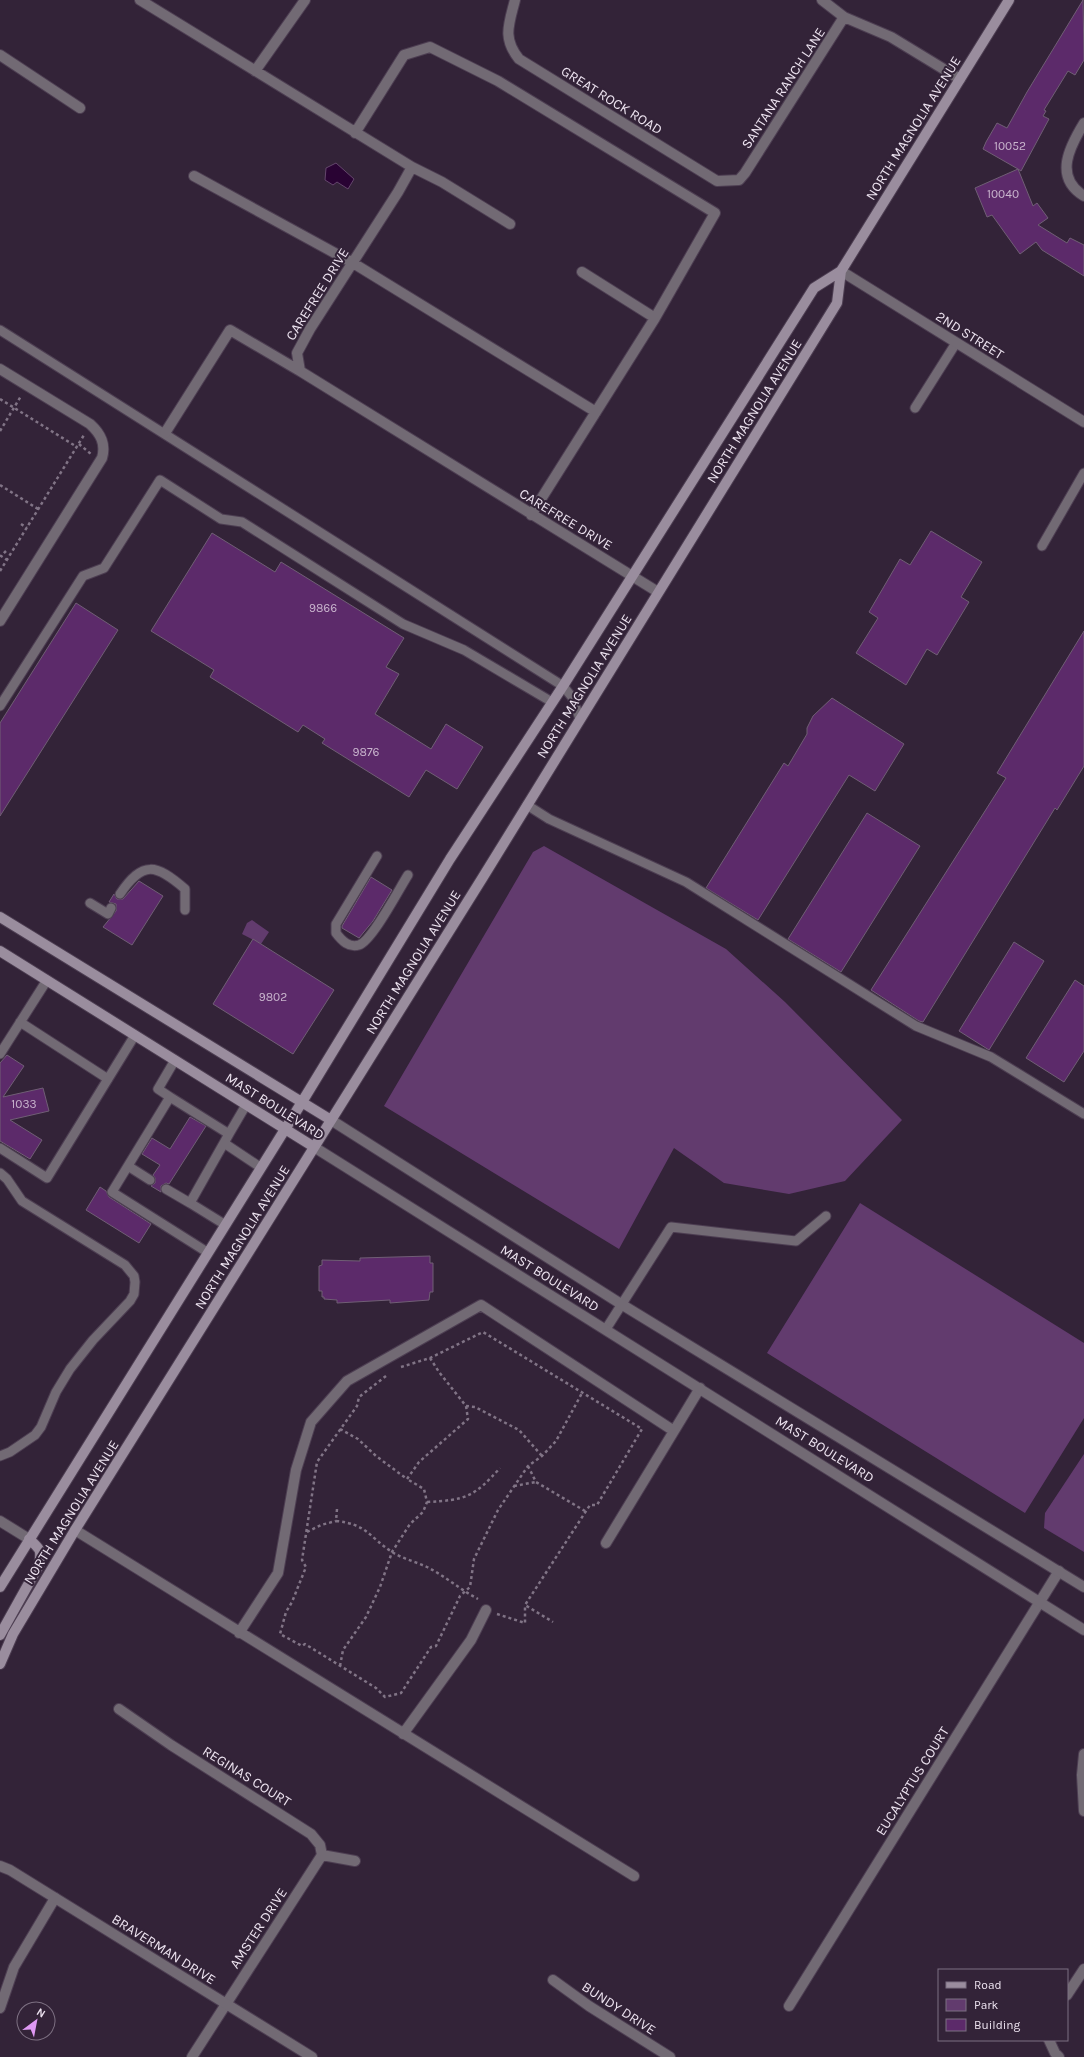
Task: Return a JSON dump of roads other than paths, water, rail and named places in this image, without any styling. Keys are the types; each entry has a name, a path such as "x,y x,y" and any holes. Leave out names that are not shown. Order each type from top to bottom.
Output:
{"main road":[{"name":"NORTH MAGNOLIA AVENUE","path":"1,1660 13,1634 75,1530 332,1120 837,303 841,271 1009,0"},
{"name":"NORTH MAGNOLIA AVENUE","path":"0,1586 224,1224 302,1102 450,859 563,686 814,288 841,271"},
{"name":"MAST BOULEVARD","path":"0,917 332,1120"},
{"name":"MAST BOULEVARD","path":"0,951 314,1147"},
{"path":"0,1635 39,1565 41,1553 39,1548 29,1539"},
{"path":"0,1643 1,1660"}],"street":[{"path":"140,0 355,133 412,167 442,182 510,224"},
{"path":"255,72 305,0"},
{"name":"GREAT ROCK ROAD","path":"515,0 509,25 510,47 519,59 717,181 739,180 745,173"},
{"path":"822,0 844,17 891,37 960,79"},
{"name":"SANTANA RANCH LANE","path":"745,173 844,17"},
{"path":"355,133 404,55 430,47 498,81 715,213 655,318 531,515"},
{"path":"0,55 80,108"},
{"path":"1084,123 1072,144 1066,162 1071,183 1084,196"},
{"name":"CAREFREE DRIVE","path":"412,167 398,192 297,353 300,371 658,592"},
{"path":"194,176 353,263 596,412"},
{"name":"2ND STREET","path":"841,271 1084,422"},
{"path":"582,272 655,318"},
{"path":"165,433 230,330 300,371"},
{"path":"0,368 90,424 99,432 103,441 104,451 102,458 0,621"},
{"name":"MAST BOULEVARD","path":"332,1120 622,1304 1084,1586"},
{"name":"MAST BOULEVARD","path":"314,1147 1084,1630"},
{"path":"239,1633 278,1573 296,1470 311,1422 347,1381 480,1305 674,1431"},
{"path":"606,1543 700,1388"},
{"path":"0,1521 29,1539"},
{"path":"75,1530 239,1633 634,1876"},
{"name":"EUCALYPTUS COURT","path":"789,2006 1059,1571"},
{"path":"403,1734 471,1640 486,1610"},
{"name":"REGINAS COURT","path":"119,1710 311,1834 320,1845 322,1855"},
{"path":"1084,1754 1082,1775 1084,1811"},
{"path":"322,1855 355,1861"},
{"name":"AMSTER DRIVE","path":"192,2057 225,2003 322,1855"},
{"name":"BRAVERMAN DRIVE","path":"0,1866 10,1870 312,2057"},
{"path":"0,2008 14,1967 55,1898"},
{"path":"1068,1993 1084,1969"},
{"name":"BUNDY DRIVE","path":"553,1980 589,2006 670,2057"},
{"path":"1049,2041 1055,2053 1059,2057"}],"lane":[{"path":"0,330 563,686 572,697 580,719"},
{"path":"915,408 956,343"},
{"path":"1042,546 1084,473"},
{"path":"0,706 83,576 104,568 160,480 221,519 242,522 403,624 461,649 552,702"},
{"path":"527,805 549,819 686,882 916,1026 992,1057 1084,1114"},
{"path":"377,856 336,924 336,933 348,945 354,946 366,941 408,875"},
{"path":"120,894 139,871 150,869 164,872 185,889 185,910"},
{"path":"90,903 108,914 111,908"},
{"path":"0,1054 47,980"},
{"path":"20,1022 108,1079"},
{"path":"0,1148 47,1178 135,1035"},
{"path":"175,1060 158,1089 229,1134"},
{"path":"170,1097 112,1192 207,1252"},
{"path":"190,1203 246,1105"},
{"path":"224,1143 260,1167"},
{"path":"128,1166 150,1180"},
{"path":"0,1173 7,1179 22,1201 125,1265 134,1276 136,1288 134,1294 123,1310 93,1340 70,1369 56,1392 41,1428 35,1435 10,1452 0,1456"},
{"path":"166,1189 224,1224"},
{"path":"606,1329 671,1227 796,1241 826,1216"}]}
